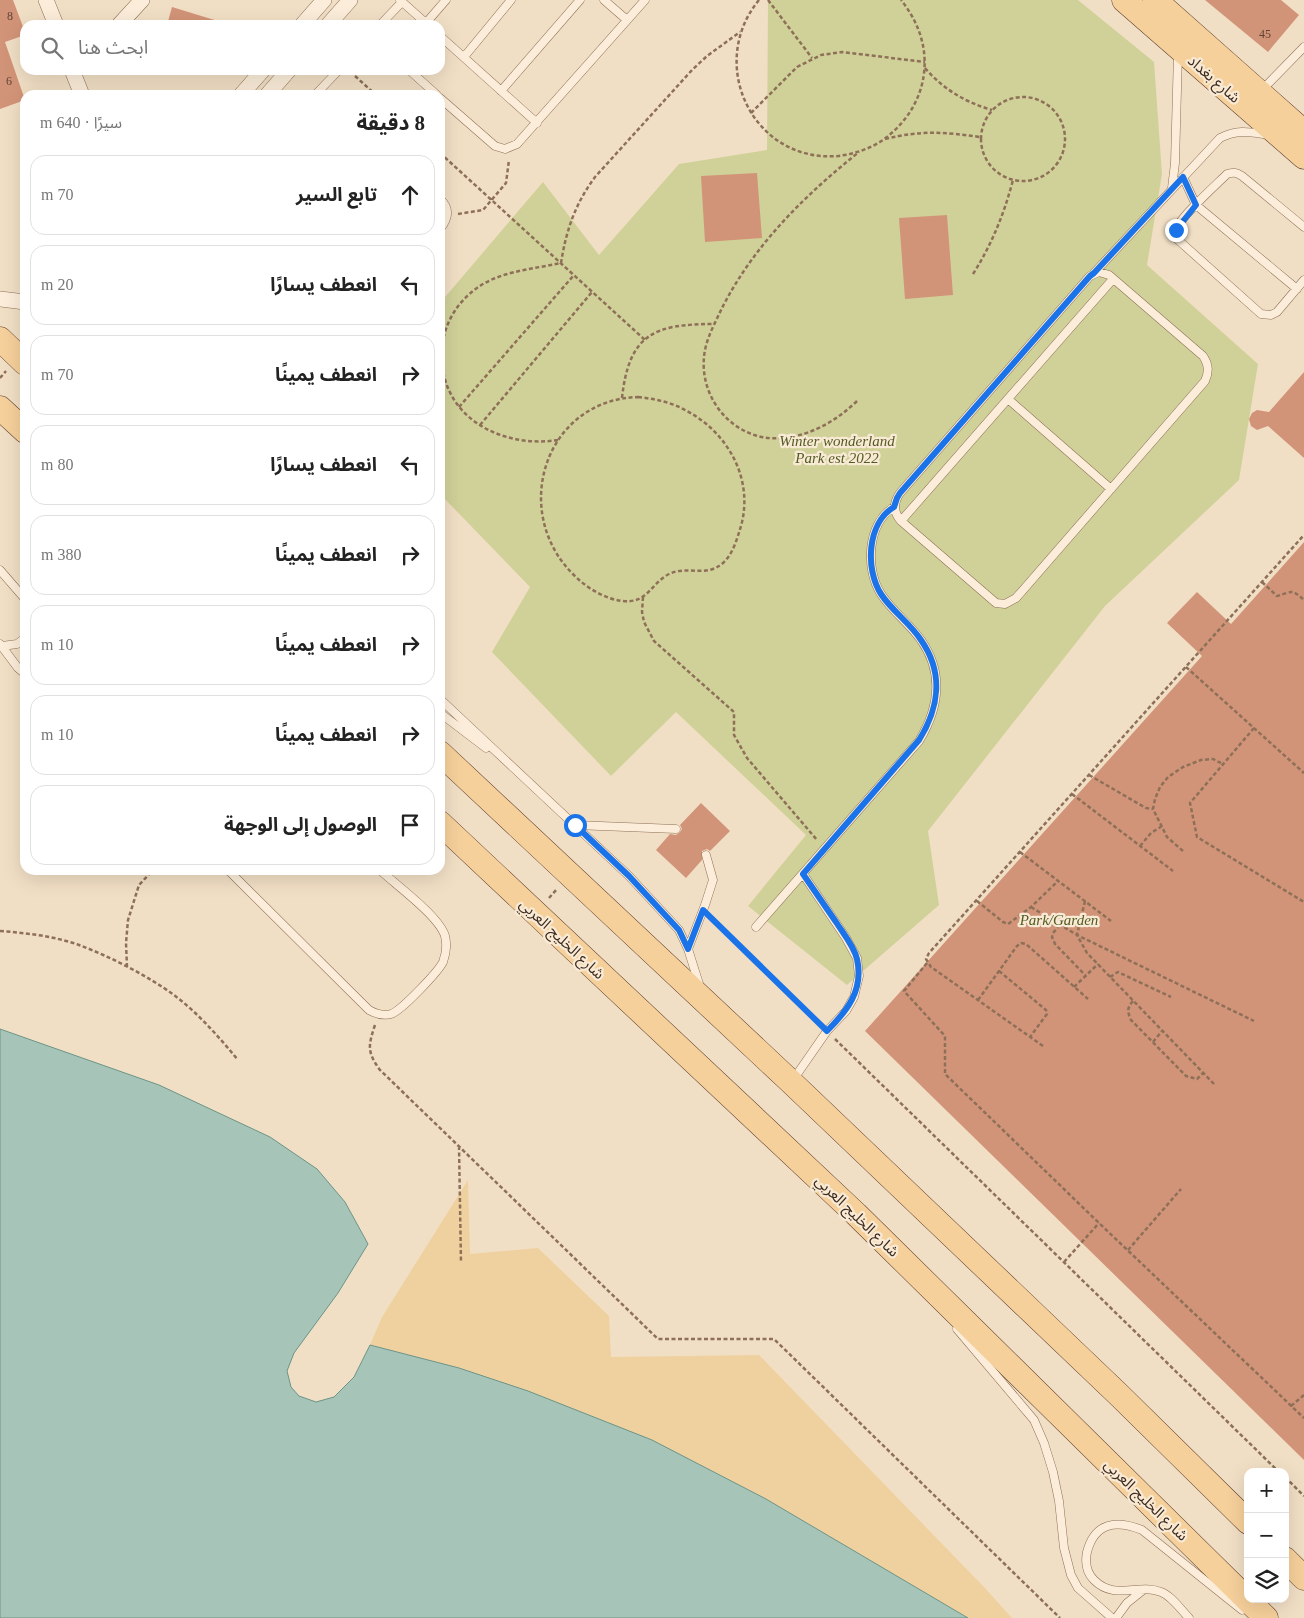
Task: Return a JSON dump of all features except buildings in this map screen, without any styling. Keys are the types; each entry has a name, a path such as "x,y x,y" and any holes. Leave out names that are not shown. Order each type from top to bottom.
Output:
{"main road":[{"name":"شارع بغداد","path":"1124,0 1304,158"},
{"name":"شارع بغداد","path":"1155,0 1304,132"},
{"path":"0,339 20,358"},
{"path":"0,408 20,427"},
{"path":"445,758 791,1082 1120,1395 1244,1518"},
{"name":"شارع الخليج العربي","path":"445,828 856,1214 1256,1615"},
{"path":"1289,1563 1304,1578"}],"street":[{"path":"46,0 54,20"},
{"path":"124,20 142,0"},
{"path":"306,20 324,0"},
{"path":"332,20 350,0"},
{"path":"75,75 80,90"},
{"path":"245,90 259,75"},
{"path":"271,90 285,75"},
{"path":"0,300 20,302"}],"lane":[{"path":"430,20 446,0"},
{"path":"464,57 511,0"},
{"path":"501,90 580,0"},
{"path":"604,0 627,20"},
{"path":"445,102 495,146 510,148 517,144 645,0"},
{"path":"384,20 401,1 422,20"},
{"path":"445,40 536,123"},
{"path":"1259,92 1304,47"},
{"path":"1172,188 1175,162 1179,48"},
{"path":"323,90 335,75"},
{"path":"415,75 431,90"},
{"path":"1094,273 1104,273 1113,279 1203,356 1208,368 1205,381 1016,598 1005,604 992,601 901,521 895,513 894,507 900,493 1090,276 1220,138 1232,132 1240,131 1280,136"},
{"path":"1304,227 1237,172 1227,174 1196,205 1176,230 1177,239 1258,313 1271,315 1276,312 1304,280"},
{"path":"1183,177 1196,205 1297,289"},
{"path":"445,205 448,216 445,221"},
{"path":"901,521 1113,279"},
{"path":"1008,399 1110,489"},
{"path":"756,927 919,740 929,725 935,708 937,690 935,672 930,655 921,639 887,603 879,591 874,577 872,563 874,534 879,521 886,512 894,507"},
{"path":"0,570 20,593"},
{"path":"1,645 17,644 20,642"},
{"path":"1,645 20,670"},
{"path":"445,704 629,876 679,930 688,949 703,999"},
{"path":"445,717 520,773"},
{"path":"575,825 676,829"},
{"path":"688,949 713,880 706,855"},
{"path":"464,857 512,892"},
{"path":"791,1082 827,1031 846,1011 854,997 859,976 857,958 846,938 803,874"},
{"path":"233,875 369,1010 378,1014 388,1015 396,1012 442,964 446,945 445,936 436,922 385,875"},
{"path":"928,1286 948,1317 1034,1420 1053,1472 1059,1501 1064,1548 1071,1575 1078,1588 1112,1618"},
{"path":"1190,1618 1166,1595 1156,1591 1113,1591 1095,1581 1090,1574 1086,1559 1092,1538 1097,1532 1110,1525 1120,1524 1142,1530 1256,1615"},
{"path":"1116,1618 1126,1603 1144,1590"}],"path":[{"path":"759,0 740,32 736,53 736,74 739,88 751,113 780,142 799,150 832,156 860,152"},
{"path":"768,0 812,58"},
{"path":"884,140 904,120 912,108 918,96 925,68 921,34 916,21 901,0"},
{"path":"561,263 564,241 573,214 586,189 595,177 692,70 707,56 740,32"},
{"path":"751,113 790,72 812,58 821,55 842,52 925,62"},
{"path":"925,68 933,78 955,94 992,110"},
{"path":"355,76 370,90"},
{"path":"1017,97 1027,97 1046,104 1053,110 1063,127 1065,137 1062,156 1050,171 1033,180 1013,180 996,172 989,164 981,147 980,137 986,118 992,110 1008,100 1017,97"},
{"path":"857,401 835,419 810,432 796,436 768,438 743,430 723,415 715,405 706,383 704,359 714,324 743,272 776,229 816,187 860,152 884,140 915,133 931,132 980,137"},
{"path":"448,216 483,210 506,183 510,148"},
{"path":"445,158 645,340"},
{"path":"973,274 994,238 1004,213 1013,180"},
{"path":"445,334 458,305 468,295 491,280 504,275 561,263"},
{"path":"459,407 574,275"},
{"path":"480,425 592,292"},
{"path":"622,398 626,367 631,357 645,340 655,333 672,327 690,324 714,324"},
{"path":"445,379 451,395 459,407 480,425 498,435 531,442 558,440"},
{"path":"622,398 662,401 686,410 700,419 718,435 732,455 744,486 746,502 738,538 727,560 710,570 697,572 683,570 667,575 643,597 636,600 621,601 592,590 568,570 550,544 541,514 540,499 545,468 558,440 580,418 593,409 622,398"},
{"path":"1304,535 929,953 926,959 927,963 904,991 946,1036 945,1074 1099,1224 1304,1418"},
{"path":"1262,582 1277,596 1289,591 1295,592 1304,600"},
{"path":"643,597 642,612 644,622 654,641 734,712 734,735 747,758 818,840 820,845"},
{"path":"1186,667 1304,773"},
{"path":"1254,728 1190,803 1197,837 1304,902"},
{"path":"1183,851 1167,837 1153,809 1160,787 1168,777 1183,767 1201,760 1213,759 1223,764"},
{"path":"1089,775 1146,808 1153,809"},
{"path":"1072,794 1173,872"},
{"path":"1140,846 1151,833 1162,826"},
{"path":"1020,852 1111,922"},
{"path":"127,967 126,943 128,920 139,885 148,875"},
{"path":"534,912 571,876"},
{"path":"977,900 1008,924 1031,907 1058,881"},
{"path":"1085,901 1078,935 1087,953 1214,1084"},
{"path":"1031,907 1078,935 1254,1021"},
{"path":"703,910 1275,1468"},
{"path":"1060,925 1052,937 1055,944 1086,976"},
{"path":"0,931 29,933 78,944 127,967 174,995 210,1027 238,1060"},
{"path":"978,1000 1016,946 1021,943 1026,944 1088,999"},
{"path":"927,963 1043,1046"},
{"path":"1074,987 1098,964"},
{"path":"999,971 1046,1010 1047,1014 1030,1037"},
{"path":"1110,977 1118,972 1171,997"},
{"path":"1133,1001 1128,1006 1131,1020 1186,1076 1197,1079 1203,1073"},
{"path":"378,1014 369,1045 371,1058 380,1070 658,1339 774,1339 1060,1618"},
{"path":"1153,1042 1162,1031"},
{"path":"458,1146 462,1263"},
{"path":"1128,1250 1181,1189"},
{"path":"1064,1262 1099,1224"},
{"path":"1292,1406 1304,1395"},
{"path":"1289,1482 1304,1496"}],"green space":[{"name":"Winter wonderland Park est 2022","path":"768,0 1078,0 1154,62 1162,174 1147,265 1258,364 1239,480 1105,606 928,831 939,905 847,985 748,906 806,835 676,712 611,776 492,652 530,587 445,499 445,297 543,182 599,255 679,164 767,150"}],"sand":[{"path":"468,1180 470,1254 538,1248 609,1316 611,1357 759,1355 1012,1618 968,1618 863,1557 528,1391 459,1368 370,1345 382,1317"}],"shaded area":[{"path":"0,1029 159,1085 270,1137 317,1169 345,1202 368,1244 338,1293 294,1353 287,1371 291,1387 299,1396 316,1402 334,1397 354,1377 370,1345 459,1368 528,1391 652,1440 766,1499 968,1618 0,1618"}],"route":[{"path":"575,825 629,876 679,930 688,949 703,910 827,1031 846,1011 854,997 859,976 857,958 846,938 803,874 919,740 929,725 935,708 937,690 935,672 930,655 921,639 887,603 879,591 874,577 872,549 874,534 879,521 886,512 894,507 900,493 1090,276 1183,177 1196,205 1176,230"}],"park label":[{"name":"Park/Garden","path":"1059,920"}]}
